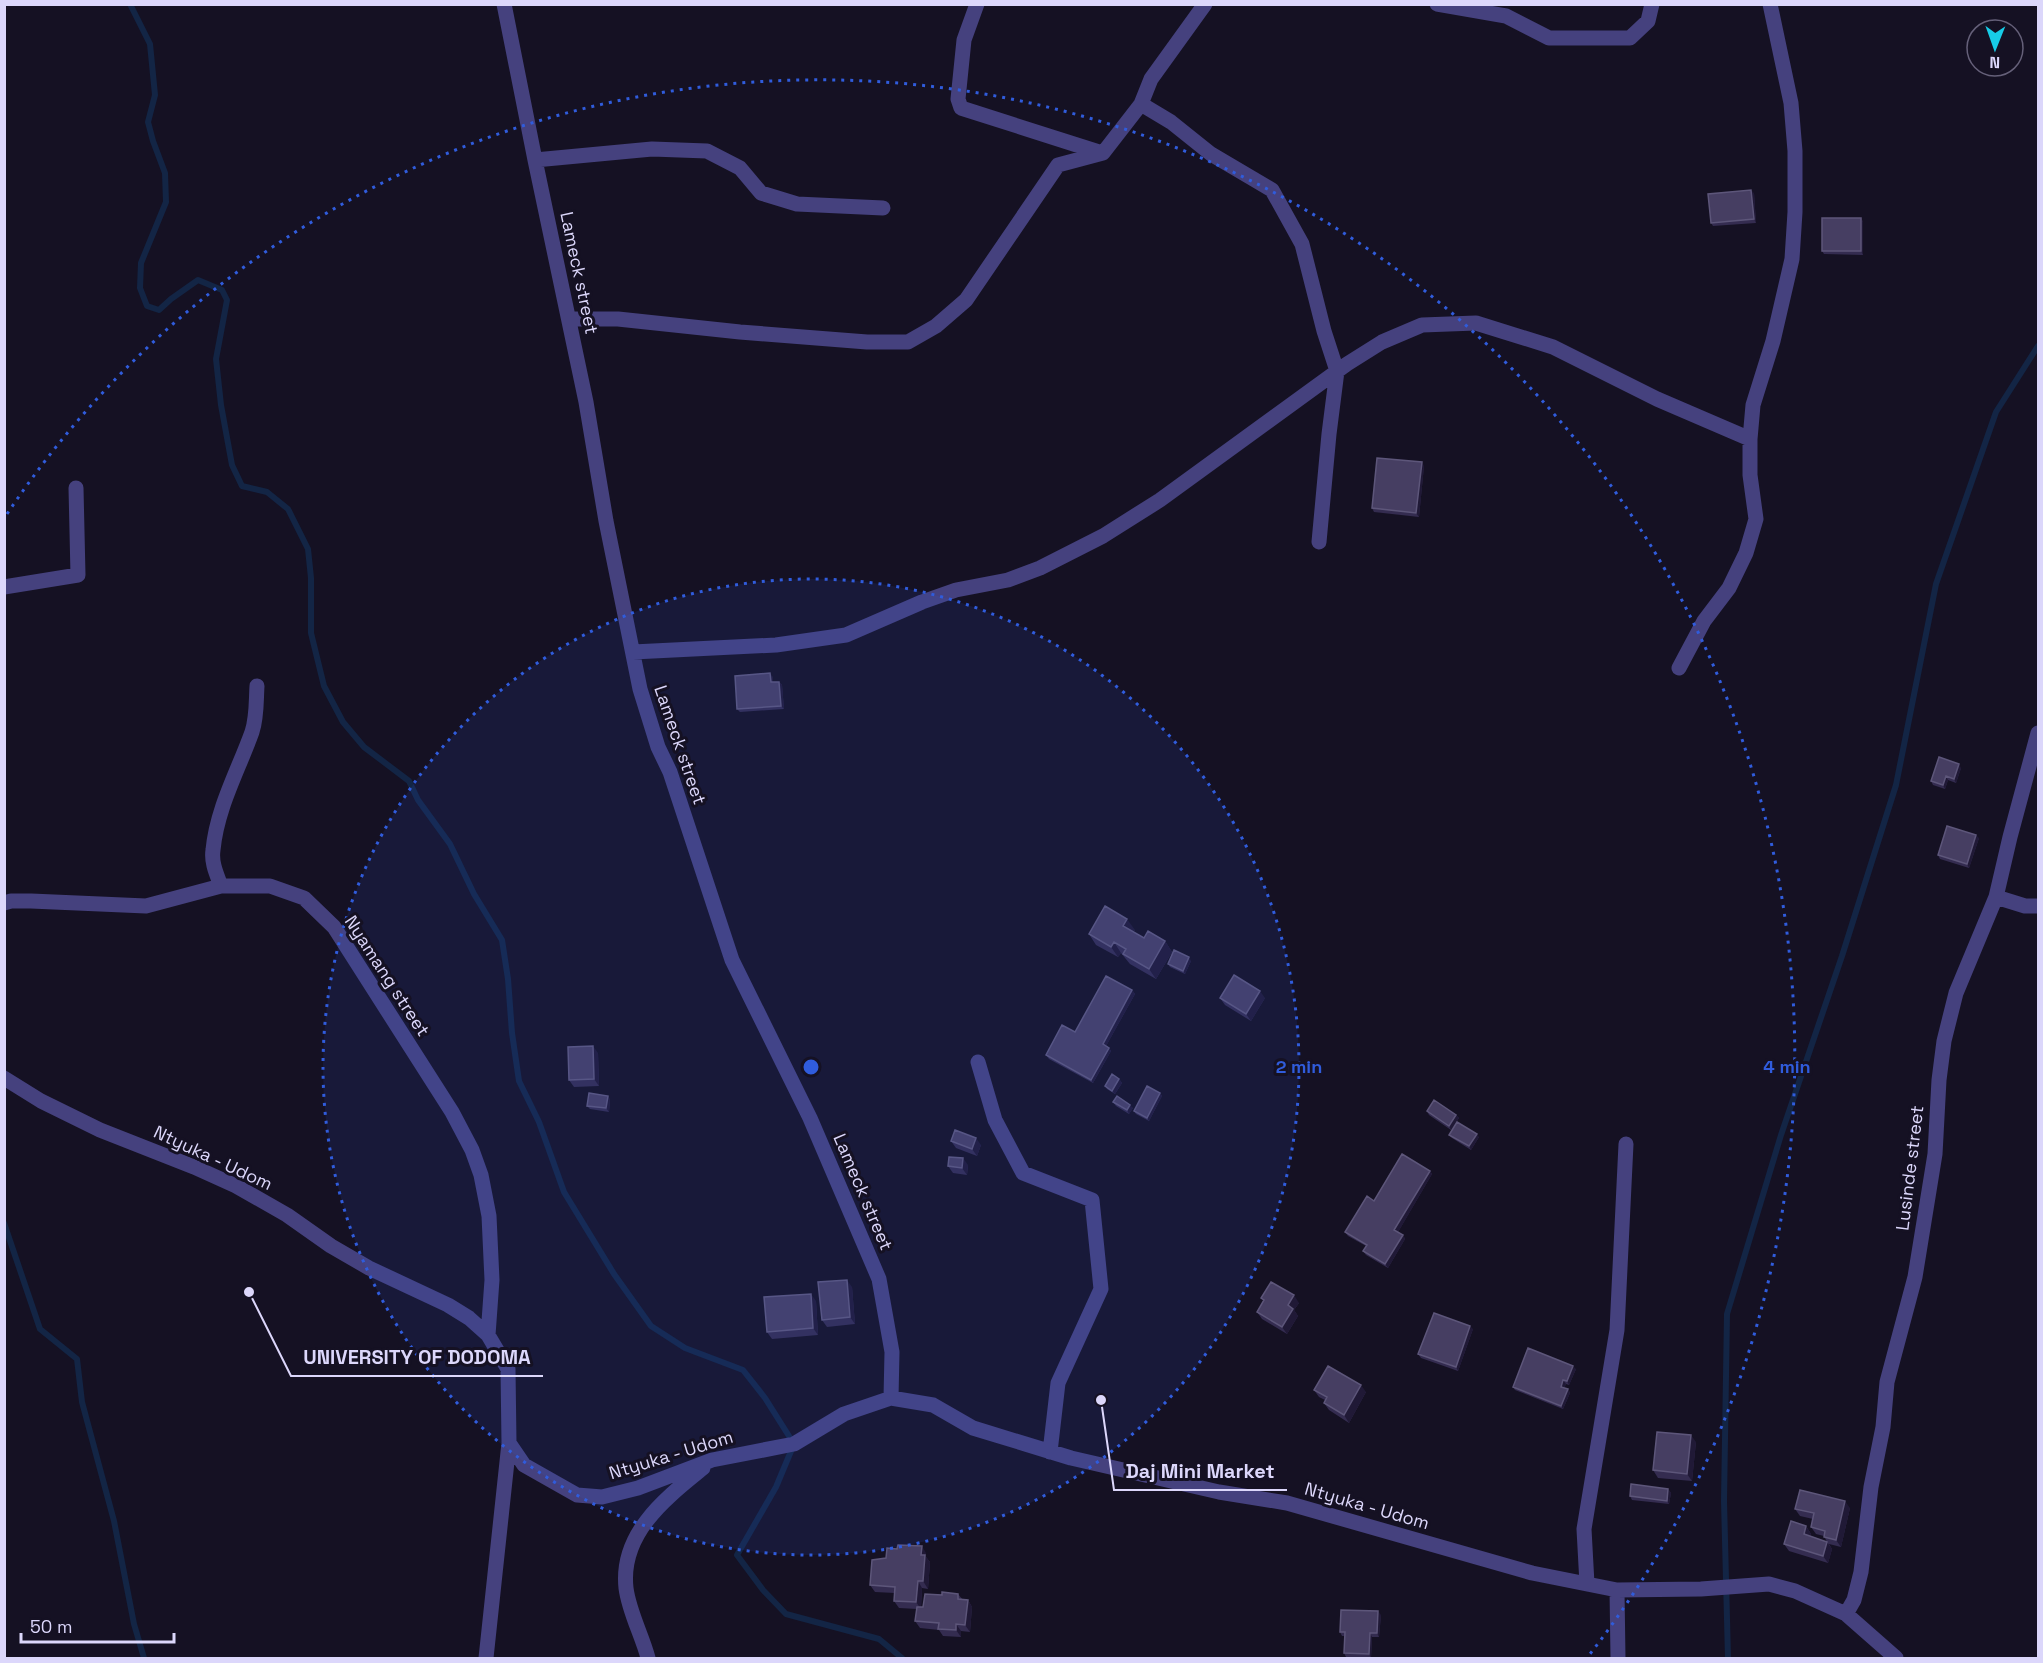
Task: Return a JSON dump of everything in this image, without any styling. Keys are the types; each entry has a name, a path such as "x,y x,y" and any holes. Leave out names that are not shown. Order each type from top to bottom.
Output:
{"street":[{"name":"Lameck street","path":"504,4 586,402 606,521 640,689 732,960 810,1118 879,1279 892,1352 891,1398"},
{"path":"977,4 964,40 958,99 960,108 1103,153"},
{"path":"569,319 618,319 740,332 867,342 909,342 936,326 966,300 1058,165 1103,153 1141,104 1151,79 1205,4"},
{"path":"1437,4 1506,16 1549,38 1630,38 1648,21 1652,4"},
{"path":"1679,668 1704,621 1729,588 1746,553 1756,519 1750,476 1753,405 1773,341 1792,259 1795,151 1791,103 1770,4"},
{"path":"1141,104 1171,122 1210,154 1272,190 1302,244 1324,331 1337,371 1319,542"},
{"path":"535,160 652,149 707,151 740,168 761,193 797,204 883,208"},
{"path":"633,652 776,645 846,635 956,590 1008,580 1040,568 1103,536 1160,500 1337,371 1382,342 1422,325 1476,322 1553,347 1657,399 1750,439"},
{"path":"4,587 78,575 76,488"},
{"path":"221,886 214,865 213,851 228,791 252,731 256,714 257,686"},
{"name":"Lusinde street","path":"1846,1614 1854,1600 1861,1572 1871,1487 1883,1427 1887,1382 1915,1276 1935,1154 1939,1080 1944,1041 1956,993 1996,897 2038,734"},
{"name":"Nyamang street","path":"4,903 31,901 146,906 221,886 270,886 304,898 334,927 452,1112 472,1150 481,1175 489,1216 492,1280 488,1335"},
{"path":"1996,897 2025,906 2038,906"},
{"path":"978,1062 996,1120 1023,1173 1092,1200 1101,1289 1058,1383 1050,1452"},
{"name":"Ntyuka - Udom","path":"4,1078 41,1101 100,1131 194,1167 236,1186 369,1268 448,1305 469,1318 488,1335 508,1369 509,1443 524,1466 577,1495 602,1497 638,1488 712,1460 794,1444 844,1414 891,1398 933,1405 973,1428 1050,1452 1219,1492 1287,1503 1532,1573 1617,1590 1701,1589 1769,1584 1795,1591 1846,1614 1896,1659"},
{"path":"1587,1584 1584,1529 1617,1330 1626,1144"},
{"path":"486,1659 509,1443"},
{"path":"648,1659 626,1586 628,1559 639,1531 661,1503 712,1460"},
{"path":"1617,1590 1618,1659"}],"building":[{"path":"1751,190 1754,219 1711,223 1708,194"},
{"path":"1822,218 1861,218 1861,251 1822,251"},
{"path":"1377,458 1422,462 1416,513 1372,508"},
{"path":"770,673 771,682 779,682 781,706 737,709 735,676"},
{"path":"1939,757 1959,764 1954,779 1946,776 1943,785 1931,781"},
{"path":"1947,826 1976,835 1967,864 1938,855"},
{"path":"1105,906 1127,919 1123,926 1144,938 1148,931 1165,941 1149,969 1123,954 1126,949 1114,942 1111,947 1089,934"},
{"path":"1174,950 1189,957 1183,971 1168,964"},
{"path":"1234,975 1260,991 1246,1014 1220,998"},
{"path":"1106,976 1132,990 1103,1044 1109,1048 1091,1080 1046,1055 1062,1025 1075,1032"},
{"path":"593,1046 594,1079 569,1080 568,1047"},
{"path":"1112,1074 1119,1079 1112,1091 1105,1086"},
{"path":"1147,1086 1160,1093 1147,1118 1134,1111"},
{"path":"589,1093 608,1096 606,1108 587,1106"},
{"path":"1117,1096 1130,1105 1127,1110 1113,1102"},
{"path":"1434,1100 1456,1115 1449,1126 1427,1111"},
{"path":"1457,1122 1477,1134 1469,1146 1449,1135"},
{"path":"955,1130 976,1138 972,1149 951,1141"},
{"path":"1402,1154 1430,1171 1394,1230 1403,1235 1385,1264 1363,1251 1367,1245 1345,1232 1367,1196 1374,1201"},
{"path":"949,1157 963,1158 962,1168 948,1166"},
{"path":"847,1280 850,1317 822,1320 818,1282"},
{"path":"1271,1282 1294,1295 1288,1305 1293,1309 1282,1327 1257,1312 1264,1300 1261,1298"},
{"path":"811,1294 813,1328 767,1332 764,1297"},
{"path":"1434,1313 1470,1326 1456,1367 1418,1354"},
{"path":"1528,1348 1573,1366 1567,1381 1563,1380 1561,1387 1568,1389 1561,1406 1513,1387"},
{"path":"1328,1366 1361,1385 1344,1415 1324,1403 1327,1397 1314,1390"},
{"path":"1657,1432 1691,1435 1687,1474 1653,1470"},
{"path":"1631,1484 1668,1489 1667,1501 1630,1496"},
{"path":"1800,1490 1845,1501 1836,1540 1824,1537 1825,1531 1811,1527 1814,1513 1795,1509"},
{"path":"1791,1521 1806,1526 1804,1534 1827,1542 1823,1556 1784,1544"},
{"path":"898,1545 922,1546 921,1555 925,1555 923,1581 918,1581 916,1602 894,1601 895,1587 870,1585 872,1560 886,1558 887,1548 897,1549"},
{"path":"942,1592 958,1594 958,1599 968,1600 965,1625 956,1624 956,1630 938,1629 939,1623 915,1621 917,1607 923,1607 925,1594 942,1595"},
{"path":"1341,1610 1378,1611 1377,1633 1370,1633 1369,1654 1344,1653 1345,1632 1340,1632"}],"waterway":[{"path":"130,4 150,44 155,95 148,122 165,173 166,202 141,263 140,288 147,306 159,310 198,280 222,290 227,300 216,359 221,405 232,465 242,486 267,492 288,509 308,549 311,578 311,633 324,686 343,722 364,747 409,781 418,800 450,844 474,894 502,940 519,1081 539,1122 564,1192 614,1274 651,1326 685,1348 743,1370 765,1398 794,1444 776,1487 737,1555 763,1590 786,1614 879,1639 902,1658"},
{"path":"1728,1658 1724,1501 1727,1314 1781,1135 1842,956 1896,785 1936,584 1996,412 2038,346"},
{"path":"4,1223 40,1329 77,1359 82,1402 114,1521 134,1624 144,1658"}],"place":[{"name":"UNIVERSITY OF DODOMA","path":"249,1292"},
{"name":"Daj Mini Market","path":"1101,1400"}]}
